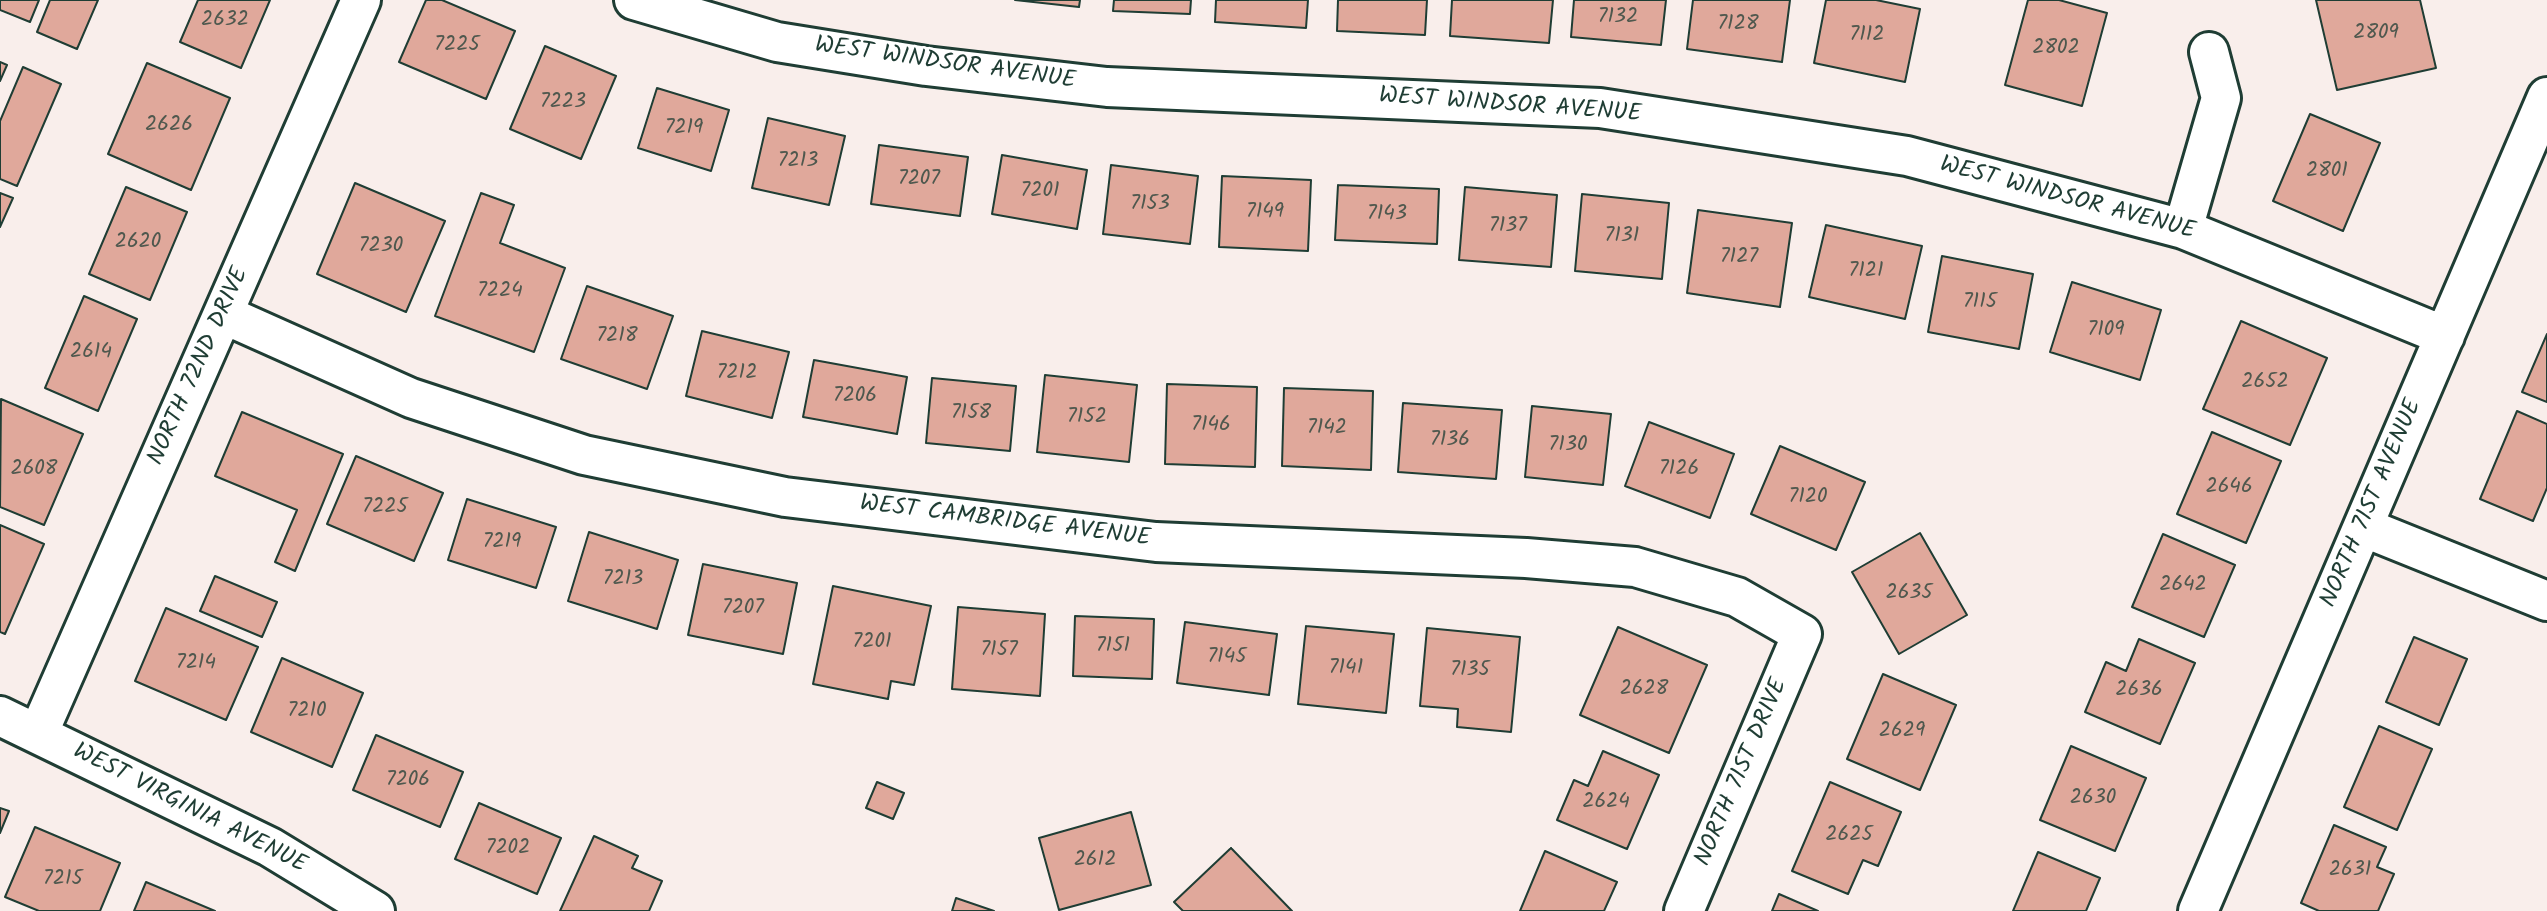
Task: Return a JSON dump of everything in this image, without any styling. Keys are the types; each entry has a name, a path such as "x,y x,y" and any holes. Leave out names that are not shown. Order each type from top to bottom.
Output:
{"street":[{"name":"NORTH 72ND DRIVE","path":"38,734 361,0"},
{"name":"WEST WINDSOR AVENUE","path":"634,0 777,42 926,66 1107,87 1600,107 1907,156 2183,229 2445,336"},
{"path":"2183,229 2221,98 2209,52"},
{"name":"NORTH 71ST AVENUE","path":"2198,911 2547,97"},
{"name":"WEST CAMBRIDGE AVENUE","path":"223,314 411,398 584,455 771,494 1156,542 1526,558 1635,567 1737,597 1802,635"},
{"path":"2363,527 2547,601"},
{"name":"NORTH 71ST DRIVE","path":"1684,911 1802,635"},
{"name":"WEST VIRGINIA AVENUE","path":"0,716 270,847 374,911"}],"building":[{"path":"0,0 39,0 30,22 0,10"},
{"path":"50,0 98,0 77,49 37,32"},
{"path":"198,0 270,0 241,68 180,42"},
{"path":"426,0 442,0 515,31 486,99 399,62"},
{"path":"1015,0 1080,0 1079,7"},
{"path":"1114,0 1191,0 1190,14 1113,11"},
{"path":"1216,0 1308,0 1306,28 1215,22"},
{"path":"1338,0 1427,0 1425,35 1337,31"},
{"path":"1452,0 1553,0 1549,43 1450,36"},
{"path":"1574,0 1666,0 1661,45 1571,37"},
{"path":"1693,0 1790,0 1782,62 1687,49"},
{"path":"1826,0 1876,0 1920,9 1905,82 1814,63"},
{"path":"2028,0 2059,0 2107,13 2082,106 2005,85"},
{"path":"2316,0 2420,0 2436,68 2337,90"},
{"path":"545,46 616,76 581,159 510,129"},
{"path":"0,62 7,65 0,81"},
{"path":"147,63 230,98 191,190 108,154"},
{"path":"23,67 61,84 17,186 0,179 0,121"},
{"path":"657,88 729,110 711,171 638,148"},
{"path":"2310,114 2380,143 2343,231 2273,201"},
{"path":"768,118 845,136 829,205 752,188"},
{"path":"879,145 968,157 960,216 871,204"},
{"path":"1002,155 1087,170 1077,229 992,214"},
{"path":"1111,165 1198,176 1190,244 1103,234"},
{"path":"1222,176 1311,180 1308,251 1219,247"},
{"path":"355,183 445,221 406,312 317,274"},
{"path":"1338,185 1439,189 1437,244 1335,240"},
{"path":"126,187 187,212 150,300 89,274"},
{"path":"1465,187 1557,195 1551,267 1459,260"},
{"path":"0,193 13,198 0,227"},
{"path":"481,193 514,205 500,243 565,268 534,352 435,316"},
{"path":"1582,194 1669,203 1662,279 1575,271"},
{"path":"1698,210 1792,223 1780,307 1687,293"},
{"path":"1826,225 1922,246 1905,319 1809,297"},
{"path":"1942,256 2033,274 2019,349 1928,332"},
{"path":"2072,282 2161,310 2140,380 2050,352"},
{"path":"587,286 673,316 647,389 561,359"},
{"path":"84,296 137,319 98,411 45,388"},
{"path":"2241,321 2327,358 2290,445 2203,409"},
{"path":"702,331 789,352 772,418 686,396"},
{"path":"2547,334 2547,402 2522,392"},
{"path":"814,360 907,377 897,434 803,417"},
{"path":"1045,375 1137,385 1129,462 1037,452"},
{"path":"932,378 1016,386 1010,451 926,443"},
{"path":"1167,384 1257,387 1255,467 1165,464"},
{"path":"1284,388 1373,391 1371,470 1282,466"},
{"path":"1,399 83,434 44,525 0,507"},
{"path":"1403,403 1502,410 1496,479 1398,472"},
{"path":"1532,406 1611,414 1603,485 1525,477"},
{"path":"2517,411 2547,424 2547,488 2533,521 2480,499"},
{"path":"242,412 343,454 295,571 275,562 297,510 215,476"},
{"path":"1649,422 1734,454 1710,518 1625,486"},
{"path":"2212,432 2281,461 2246,543 2177,514"},
{"path":"1780,446 1865,482 1836,550 1751,514"},
{"path":"356,456 443,493 414,561 327,524"},
{"path":"467,499 556,527 536,588 448,560"},
{"path":"0,525 44,544 5,634 0,632"},
{"path":"589,532 678,560 657,629 568,601"},
{"path":"1920,533 1967,615 1899,654 1852,572"},
{"path":"2163,534 2235,565 2204,637 2132,607"},
{"path":"703,564 797,583 783,654 688,635"},
{"path":"215,576 277,602 262,637 200,611"},
{"path":"833,586 931,606 914,685 891,681 888,699 813,684"},
{"path":"958,607 1045,614 1040,696 952,689"},
{"path":"166,608 258,647 226,720 135,681"},
{"path":"1075,616 1154,619 1152,679 1073,676"},
{"path":"1185,622 1277,634 1269,695 1177,683"},
{"path":"1306,626 1394,634 1386,713 1298,704"},
{"path":"1618,627 1707,665 1669,753 1580,715"},
{"path":"1427,628 1520,637 1511,732 1457,727 1458,709 1420,706"},
{"path":"2414,637 2467,659 2439,725 2386,702"},
{"path":"2139,639 2195,663 2160,744 2085,712 2106,662 2126,671"},
{"path":"282,658 363,693 332,767 251,732"},
{"path":"1883,674 1956,705 1920,790 1847,759"},
{"path":"2379,726 2432,749 2397,830 2344,807"},
{"path":"376,735 463,772 440,827 353,790"},
{"path":"2071,746 2146,778 2115,851 2040,820"},
{"path":"1603,751 1659,775 1627,849 1557,820 1574,780 1588,786"},
{"path":"877,782 904,793 893,819 866,808"},
{"path":"1830,782 1901,812 1878,866 1863,860 1848,894 1792,871"},
{"path":"479,803 561,838 537,894 455,859"},
{"path":"0,808 9,811 0,833"},
{"path":"1131,812 1151,885 1059,910 1039,838"},
{"path":"2334,825 2386,847 2377,867 2394,874 2378,911 2319,911 2301,903"},
{"path":"35,827 120,863 100,911 39,911 5,897"},
{"path":"594,836 638,856 632,868 662,881 649,911 560,911"},
{"path":"1231,848 1292,911 1183,911 1174,902"},
{"path":"1545,851 1617,882 1604,911 1520,911"},
{"path":"2038,852 2100,878 2086,911 2013,911"},
{"path":"146,882 215,911 134,911"},
{"path":"1779,894 1818,911 1772,911"},
{"path":"956,898 994,911 952,911"}]}
